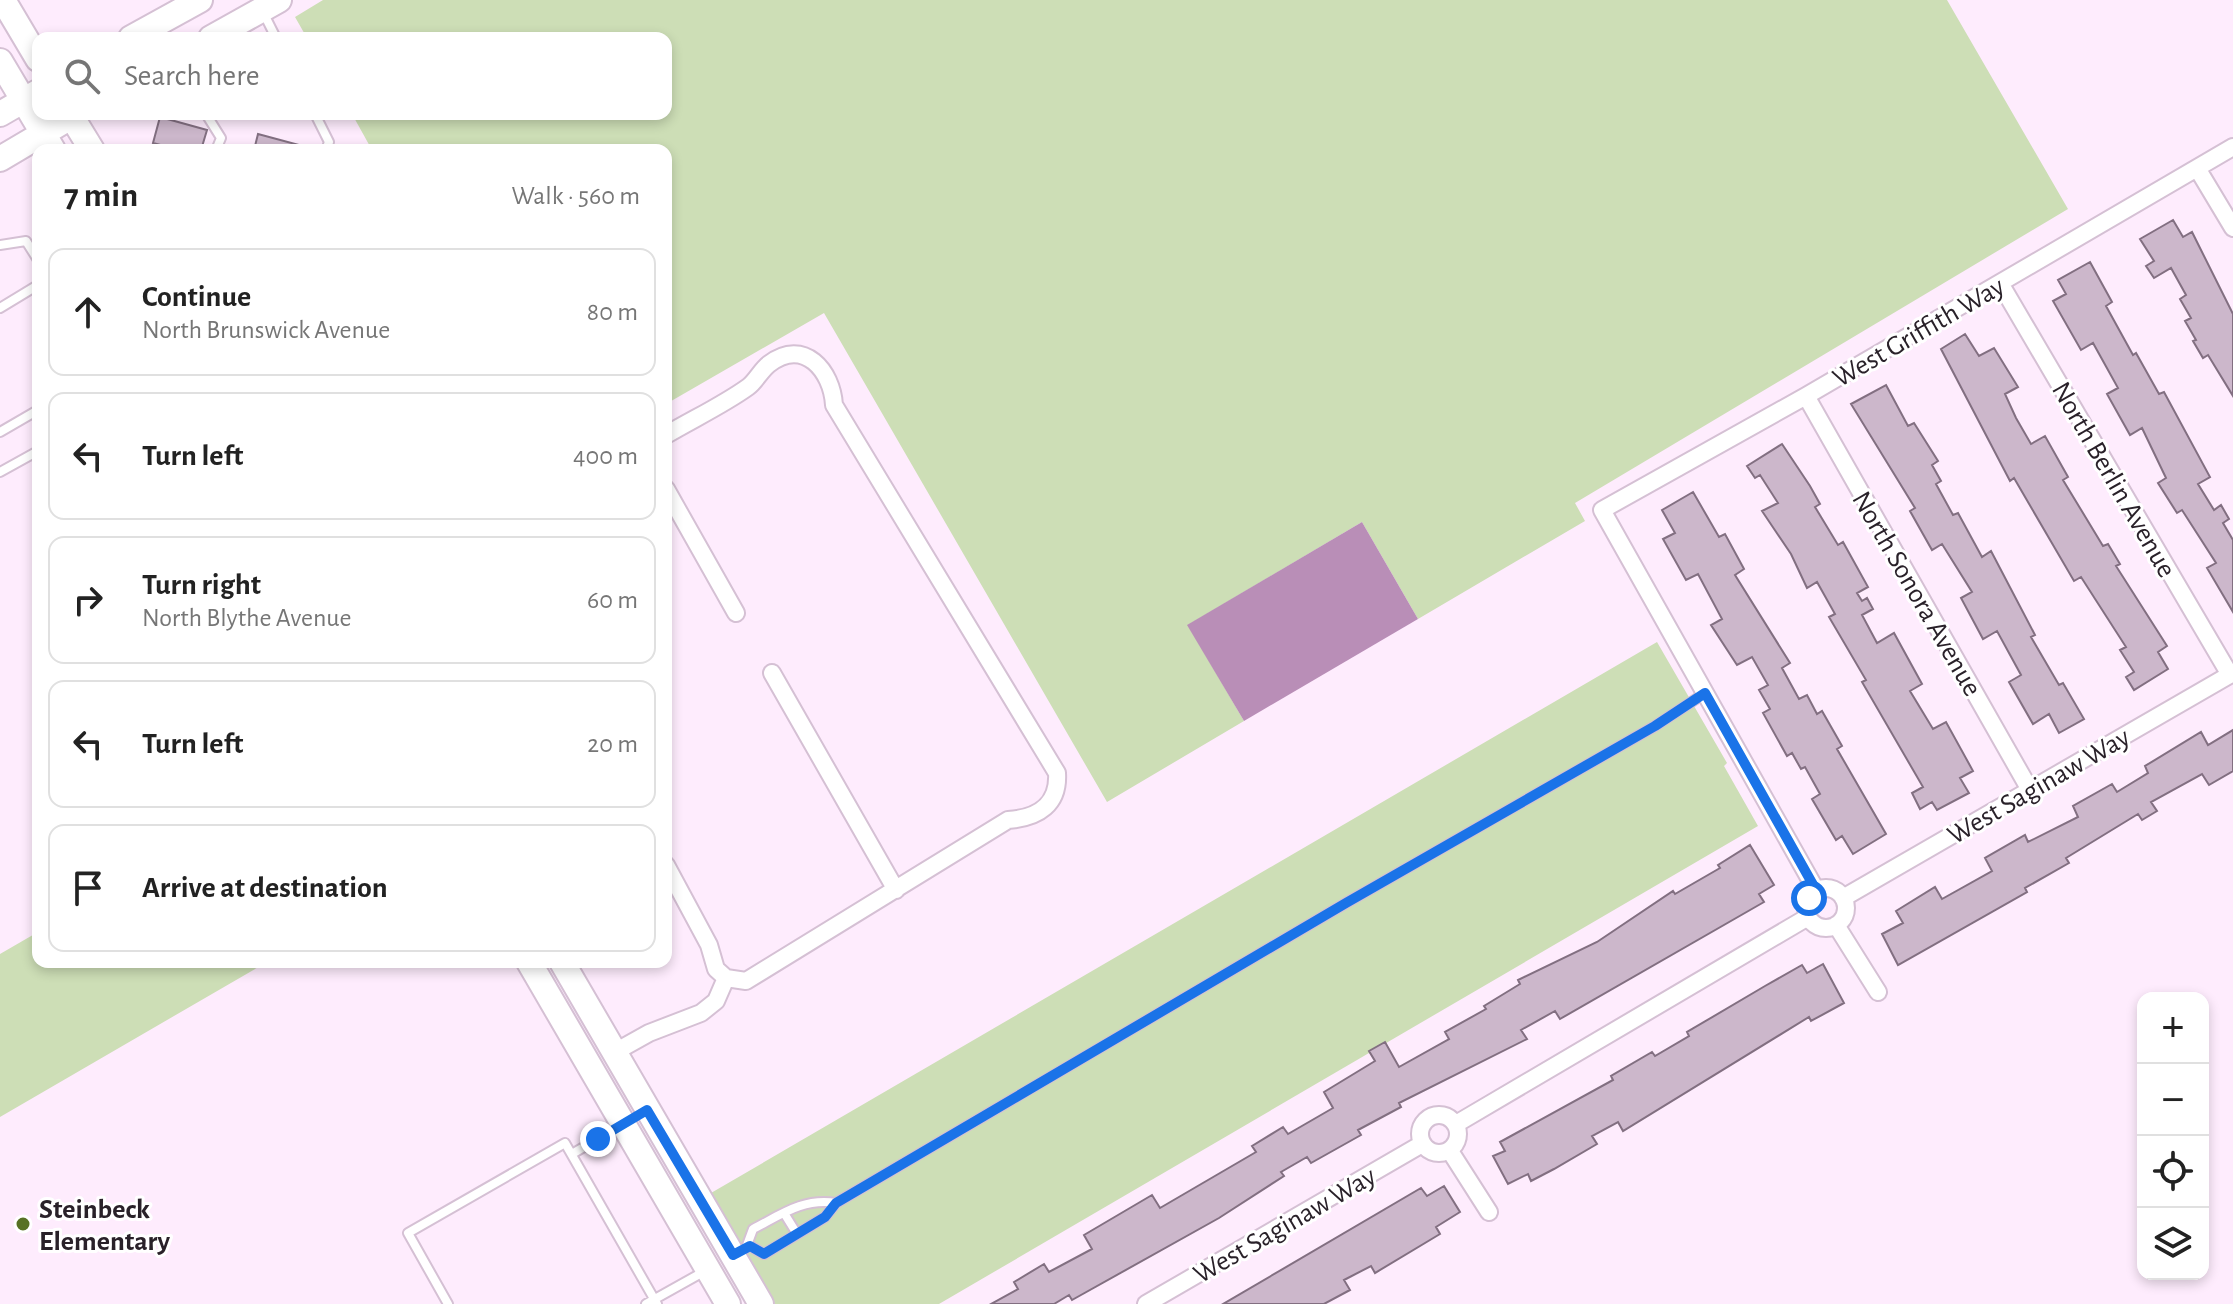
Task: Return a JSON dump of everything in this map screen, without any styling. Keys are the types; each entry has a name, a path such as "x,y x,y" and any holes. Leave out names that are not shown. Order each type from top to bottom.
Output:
{"street":[{"path":"3,0 32,49"},
{"path":"142,32 200,0"},
{"path":"222,32 270,5"},
{"path":"0,61 31,96 0,114"},
{"path":"40,120 48,142 68,120"},
{"path":"76,120 89,144"},
{"name":"West Griffith Way","path":"1705,693 1602,510 1806,396 2233,147"},
{"path":"0,159 32,148"},
{"path":"2197,168 2233,228"},
{"name":"North Berlin Avenue","path":"2000,283 2231,674"},
{"path":"672,432 750,386 767,365 781,357 799,354 815,360 833,385 834,405 1057,773 1054,800 1042,811 1008,820 746,981 726,978 716,969 709,945 672,876"},
{"name":"North Sonora Avenue","path":"1806,396 2030,790"},
{"path":"672,500 736,613"},
{"path":"772,673 896,890"},
{"name":"West Saginaw Way","path":"1843,898 2231,674"},
{"path":"1705,693 1816,890"},
{"path":"1816,890 1836,890 1843,898 1844,918 1836,925 1826,928 1808,917 1806,907 1816,890"},
{"path":"1456,1124 1808,917"},
{"path":"1836,925 1878,992"},
{"path":"532,968 728,1304"},
{"path":"566,968 647,1110 741,1251 761,1304"},
{"path":"615,1052 649,1033 701,1013 716,1001 726,978"},
{"path":"623,1124 647,1110"},
{"path":"1444,1114 1456,1124 1459,1139 1450,1151 1435,1153 1422,1144 1420,1129 1429,1117 1444,1114"},
{"name":"West Saginaw Way","path":"1146,1304 1422,1144"},
{"path":"1450,1151 1489,1212"}],"lane":[{"path":"270,5 275,32"},
{"path":"213,120 221,138 218,144"},
{"path":"318,120 328,144"},
{"path":"0,245 26,241 32,250"},
{"path":"0,308 32,289"},
{"path":"0,432 32,413"},
{"path":"0,472 32,454"},
{"path":"836,1203 813,1200 784,1213 753,1229 741,1251 764,1254 825,1217 836,1203 1655,726 1705,693"},
{"path":"572,1154 623,1124"},
{"path":"448,1304 408,1233 565,1143 652,1302 708,1269"},
{"path":"784,1213 797,1234"}],"green space":[{"path":"323,0 1947,0 2068,209 1575,503 1585,521 1418,619 1362,522 1188,625 1244,721 1107,802 824,313 672,401 672,144 369,144 355,120 672,120 672,32 304,32 295,17"},
{"path":"1657,642 1727,763 1724,766 1758,826 939,1304 775,1304 711,1193"},
{"path":"32,935 32,968 257,968 0,1117 0,954"}],"shaded area":[{"path":"1362,522 1418,619 1244,721 1187,625"}],"building":[{"path":"159,120 207,130 203,144 153,143"},
{"path":"258,134 295,144 256,144"},
{"path":"2173,220 2183,237 2192,232 2233,314 2233,396 2208,355 2203,358 2193,341 2196,340 2185,321 2191,318 2180,299 2186,295 2171,268 2154,278 2146,266 2154,261 2140,239"},
{"path":"2090,262 2112,302 2106,306 2133,355 2136,353 2159,394 2164,392 2210,477 2198,484 2214,510 2221,505 2229,519 2223,523 2233,540 2233,612 2207,568 2216,563 2182,510 2177,513 2158,483 2166,478 2142,428 2130,435 2107,394 2118,388 2093,343 2081,350 2053,301 2066,294 2058,280"},
{"path":"1965,334 1979,356 1994,348 2018,387 2005,394 2031,444 2045,436 2068,477 2063,480 2103,546 2108,544 2120,564 2116,566 2167,646 2158,652 2168,669 2134,690 2126,677 2134,672 2120,650 2126,647 2081,577 2074,581 2014,478 2010,481 1941,349"},
{"path":"1886,385 1908,426 1914,423 1938,461 1932,465 1941,481 1936,484 1953,515 1958,513 1982,557 1991,551 2035,635 2031,637 2059,685 2063,683 2084,719 2059,733 2049,714 2033,724 2009,682 2021,675 1997,631 1983,639 1961,598 1972,592 1942,544 1932,550 1910,511 1915,508 1851,404"},
{"path":"1782,444 1820,504 1815,507 1838,545 1843,542 1868,587 1857,593 1862,601 1867,598 1873,609 1862,615 1877,643 1894,633 1922,684 1910,691 1933,729 1946,722 1973,771 1960,778 1969,793 1937,810 1932,802 1920,809 1912,793 1923,787 1862,682 1866,680 1829,617 1835,614 1817,582 1807,588 1791,554 1762,511 1778,503 1760,475 1755,478 1747,466"},
{"path":"1693,492 1719,537 1725,534 1744,569 1735,575 1790,663 1782,668 1799,699 1807,695 1817,714 1822,711 1842,746 1837,749 1886,834 1853,854 1842,836 1836,840 1812,799 1820,794 1805,767 1801,769 1792,753 1787,756 1763,713 1770,709 1759,690 1768,685 1752,657 1737,665 1711,625 1722,619 1698,574 1686,580 1663,539 1675,533 1662,510"},
{"path":"2233,730 2233,771 2209,785 2202,774 2151,802 2157,811 2142,820 2138,814 2066,858 2069,863 2025,888 2027,892 1898,965 1882,934 1903,923 1896,911 1935,887 1942,899 1992,871 1985,858 2025,835 2028,842 2078,817 2073,806 2112,784 2117,792 2148,773 2145,766 2201,732 2208,745"},
{"path":"1750,845 1774,885 1759,894 1764,902 1560,1019 1555,1011 1521,1030 1527,1039 1399,1103 1401,1107 1358,1130 1361,1135 1311,1163 1307,1157 1281,1172 1284,1176 1219,1218 1072,1300 1069,1295 1054,1304 991,1304 1018,1289 1014,1282 1044,1264 1049,1272 1092,1249 1084,1235 1152,1195 1160,1208 1256,1152 1252,1146 1283,1127 1288,1134 1333,1108 1324,1092 1375,1061 1369,1051 1385,1042 1399,1067 1449,1039 1445,1032 1486,1009 1484,1006 1520,984 1518,980 1597,942 1673,891 1675,894 1720,868 1718,865"},
{"path":"1823,964 1844,1003 1811,1021 1809,1017 1623,1131 1618,1122 1592,1136 1597,1144 1554,1169 1531,1181 1528,1174 1508,1184 1493,1156 1505,1151 1500,1142 1613,1080 1611,1076 1652,1052 1655,1056 1689,1036 1687,1032 1802,965 1807,973"},
{"path":"1444,1186 1460,1212 1436,1227 1440,1234 1375,1273 1371,1266 1344,1280 1350,1290 1324,1304 1223,1304 1421,1188 1427,1196"}],"place":[{"name":"Steinbeck Elementary","path":"23,1224"}],"route":[{"path":"598,1139 647,1110 733,1255 750,1246 764,1254 825,1217 836,1203 1346,903 1655,726 1705,693 1816,890 1809,898"}]}
